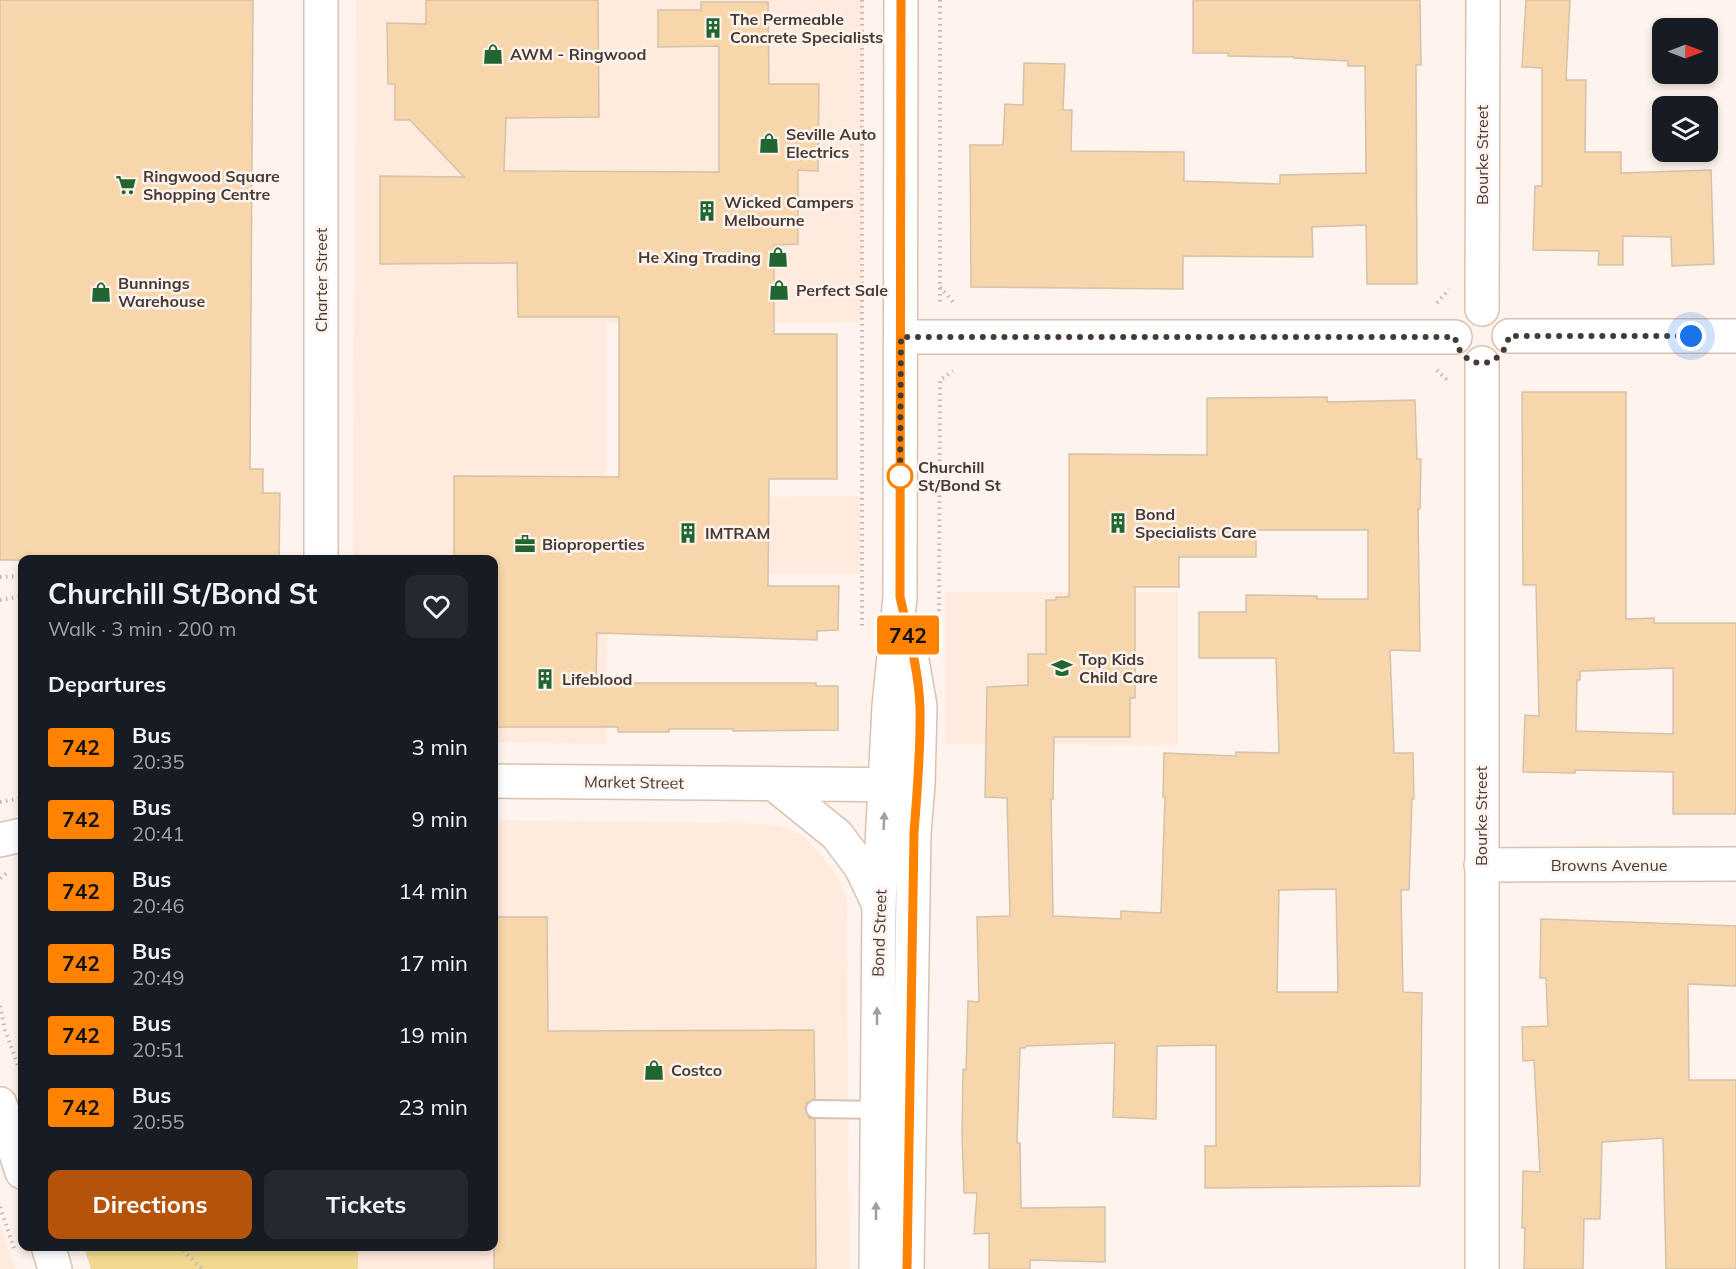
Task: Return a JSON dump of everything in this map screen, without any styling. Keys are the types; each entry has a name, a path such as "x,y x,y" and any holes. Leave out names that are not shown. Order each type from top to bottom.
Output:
{"street":[{"name":"Charter Street","path":"321,0 321,555"},
{"name":"Bond Street","path":"876,1269 879,905 891,677 900,597 901,0"},
{"name":"Bourke Street","path":"1482,309 1483,0"},
{"path":"1482,309 1492,311 1501,317 1507,326 1509,336 1502,355 1492,361 1482,363 1472,361 1463,355 1457,347 1455,337 1457,326 1463,317 1472,311 1482,309"},
{"path":"1509,336 1736,336"},
{"path":"901,337 1455,337"},
{"name":"Bourke Street","path":"1482,363 1482,1269"},
{"name":"Bond Street","path":"900,597 920,706 914,833 907,1269"},
{"name":"Market Street","path":"498,781 918,785"},
{"path":"774,784 837,835 861,867 879,905"},
{"path":"0,840 18,836"},
{"name":"Browns Avenue","path":"1481,865 1736,864"},
{"path":"0,1104 18,1160"},
{"path":"50,1251 55,1269"}],"lane":[{"path":"815,1109 908,1110"}],"path":[{"path":"862,0 862,635"},
{"path":"939,620 940,0"},
{"path":"940,286 955,304"},
{"path":"1436,304 1450,288"},
{"path":"940,303 966,304"},
{"path":"940,380 956,369"},
{"path":"1425,369 1437,369 1450,383"},
{"path":"0,577 18,576"},
{"path":"0,600 18,597"},
{"path":"0,802 18,799"},
{"path":"0,1006 5,1030 18,1065"},
{"path":"0,1207 18,1259"},
{"path":"184,1251 202,1269"}],"shaded area":[{"path":"356,0 864,0 862,322 606,323 606,497 861,496 860,574 608,574 606,744 498,742 498,555 353,555"},
{"name":"Top Kids Child Care","path":"946,592 1178,592 1178,745 946,744"},
{"path":"498,820 749,823 780,826 802,835 818,851 839,880 847,899 849,1269 358,1269 358,1251 498,1251"},
{"path":"0,1224 15,1269 0,1269"},
{"path":"85,1251 358,1251 358,1269 91,1269"}],"building":[{"name":"Ringwood Square Shopping Centre","path":"0,0 253,0 250,469 263,469 263,493 280,493 279,555 18,555 18,560 0,560"},
{"path":"426,0 598,0 599,117 506,118 504,171 719,172 719,46 658,47 658,10 701,10 701,2 768,2 769,84 819,84 818,171 798,170 798,244 774,245 774,334 837,334 837,479 769,479 768,586 839,586 838,630 817,631 817,640 597,633 596,683 816,683 816,686 838,686 838,730 669,729 669,732 618,732 618,727 498,727 498,555 454,555 454,476 619,477 619,317 518,317 517,263 380,264 380,176 464,177 410,120 395,120 395,84 388,84 387,23 426,24"},
{"path":"1193,0 1420,0 1421,65 1416,65 1417,284 1367,284 1366,225 1312,227 1313,257 1183,256 1183,289 971,287 970,145 1003,145 1005,104 1023,105 1024,63 1065,64 1063,110 1072,110 1071,151 1184,152 1184,181 1280,184 1280,175 1366,173 1365,66 1348,66 1348,61 1228,56 1228,53 1193,53"},
{"path":"1526,0 1570,0 1566,80 1586,80 1585,152 1621,152 1621,173 1711,170 1714,264 1672,266 1671,237 1623,236 1623,265 1598,265 1599,251 1533,250 1535,186 1542,186 1542,68 1522,67"},
{"path":"1522,392 1626,392 1626,619 1654,618 1654,623 1736,623 1736,814 1673,814 1673,772 1575,770 1575,773 1523,772 1525,715 1539,716 1536,585 1523,585","holes":["1673,668 1673,734 1576,731 1577,680 1580,680 1580,671"]},
{"path":"1327,397 1327,402 1415,400 1417,459 1421,459 1420,509 1418,509 1420,651 1390,650 1394,753 1413,753 1414,799 1412,799 1409,890 1401,890 1403,992 1422,993 1420,1186 1205,1188 1205,1146 1216,1146 1216,1045 1157,1046 1156,1119 1113,1117 1115,1043 1026,1046 1020,1048 1017,1143 1020,1143 1021,1208 1105,1207 1105,1262 1030,1260 1030,1269 989,1269 989,1233 974,1234 977,1193 964,1193 962,1134 963,1069 966,1070 968,1001 979,1002 977,917 1010,916 1007,798 985,797 987,687 1028,685 1028,654 1046,654 1046,600 1069,597 1069,454 1207,455 1207,398","holes":["1256,530 1368,530 1368,599 1246,595 1246,612 1199,612 1199,658 1276,658 1279,753 1236,752 1236,756 1164,753 1163,797 1165,797 1161,913 1121,911 1121,919 1053,916 1051,799 1053,799 1054,737 1130,737 1130,698 1135,698 1135,587 1179,587 1179,557 1256,557","1336,889 1338,992 1277,992 1279,890"]},
{"name":"Costco","path":"498,917 547,917 548,1031 814,1030 815,1099 806,1103 805,1109 809,1118 815,1119 816,1269 494,1269 494,1251 498,1251"},
{"path":"1541,919 1736,926 1736,986 1688,984 1689,1080 1736,1080 1736,1269 1666,1269 1663,1138 1602,1142 1600,1219 1584,1219 1583,1269 1524,1269 1523,1171 1540,1172 1534,1060 1523,1061 1522,1027 1548,1026 1546,978 1540,978"}],"bus line":[{"name":"742","path":"901,0 900,597 920,706 914,833 907,1269"}],"place":[{"name":"The Permeable Concrete Specialists","path":"713,28"},
{"name":"AWM - Ringwood","path":"493,54"},
{"name":"Seville Auto Electrics","path":"769,143"},
{"name":"Ringwood Square Shopping Centre","path":"126,185"},
{"name":"Wicked Campers Melbourne","path":"707,211"},
{"name":"He Xing Trading","path":"778,257"},
{"name":"Perfect Sale","path":"779,290"},
{"name":"Bunnings Warehouse","path":"101,292"},
{"name":"Churchill St/Bond St","path":"900,476"},
{"name":"Bond Specialists Care","path":"1118,523"},
{"name":"IMTRAM","path":"688,533"},
{"name":"Bioproperties","path":"525,544"},
{"name":"Top Kids Child Care","path":"1062,668"},
{"name":"Lifeblood","path":"545,679"},
{"name":"Costco","path":"654,1070"}],"route":[{"path":"900,476 900,479 901,337 1455,337 1457,347 1463,355 1472,361 1482,363 1492,361 1502,355 1509,336 1691,336"}]}
